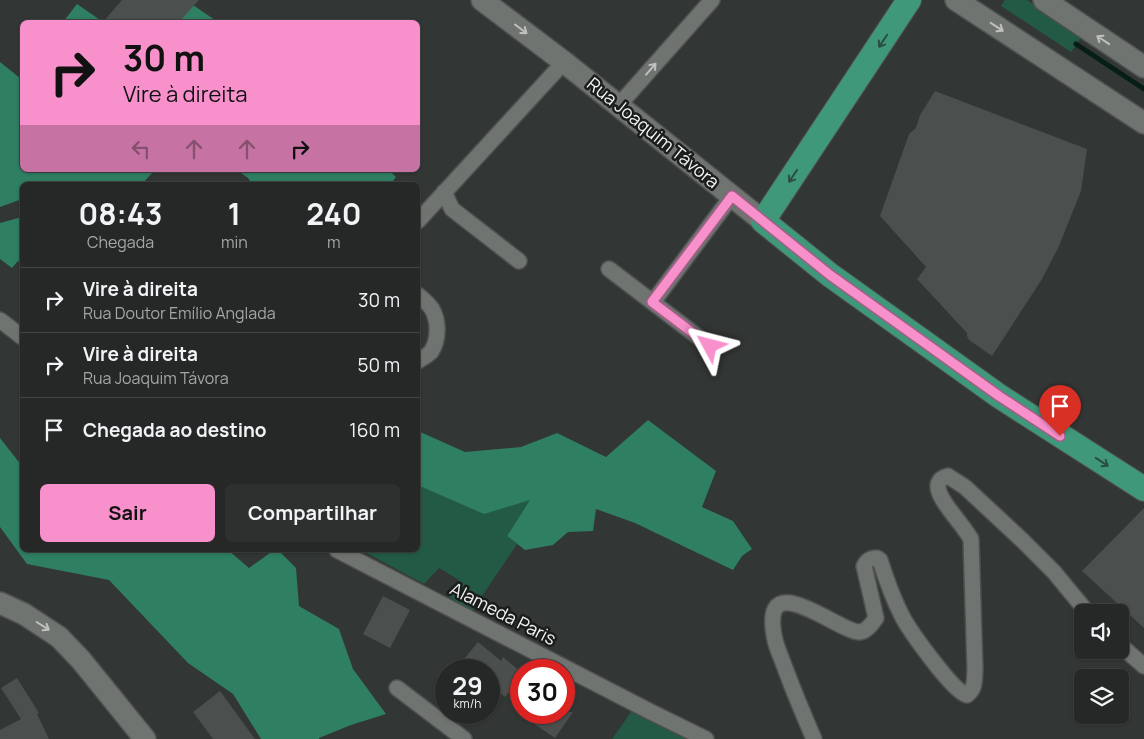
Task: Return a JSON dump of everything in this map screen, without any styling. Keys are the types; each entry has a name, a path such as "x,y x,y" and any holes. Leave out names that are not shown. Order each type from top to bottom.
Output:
{"main road":[{"name":"Rua Joaquim Távora","path":"482,0 564,62 830,275 999,396 1144,489"},
{"path":"763,221 909,0"},
{"path":"956,0 1144,123"},
{"path":"1044,0 1144,67"},
{"path":"0,603 24,614 60,637 145,739"}],"street":[{"path":"619,106 712,0"},
{"path":"420,219 564,62"},
{"path":"444,192 452,209 519,261"},
{"path":"652,302 732,196"},
{"path":"609,269 710,346"},
{"path":"420,297 431,308 436,320 437,329 436,341 430,352 420,360"},
{"path":"0,320 20,335"},
{"path":"814,739 775,640 773,622 775,610 787,602 797,604 846,628 859,632 866,630 876,618 864,566 872,558 880,560 903,618 924,648 963,694 967,695 974,687 971,539 941,499 938,489 939,482 944,477 948,476 965,487 1023,541 1054,572 1080,604"},
{"name":"Alameda Paris","path":"341,552 706,739"},
{"path":"1129,652 1144,666"},
{"path":"397,688 464,739"}],"green space":[{"path":"1005,0 1027,0 1081,37 1071,52 1001,6"},
{"path":"77,4 100,20 65,20"},
{"path":"193,5 215,20 157,20"},
{"path":"0,62 20,78 20,172 153,172 144,182 20,182 20,200 0,207"},
{"path":"240,172 391,172 396,177 392,182 251,182"},
{"path":"20,218 20,262 18,261 12,268 0,259 0,223"},
{"path":"648,420 716,471 702,507 733,521 752,549 742,556 733,570 635,523 596,509 593,531 568,532 553,545 525,550 507,536 530,500 484,514 420,488 420,432 465,452 521,447 557,433 606,457"},
{"path":"0,438 20,463 20,552 230,552 249,568 271,552 280,552 296,568 299,606 339,629 353,669 386,714 351,725 319,739 261,739 233,694 188,663 109,580 27,564 0,527"},
{"path":"420,487 531,500 507,536 517,544 472,611 449,597 459,580 439,568 424,584 365,552 420,552"},
{"path":"631,712 686,739 612,739"}],"building":[{"path":"122,0 199,0 181,20 105,20"},
{"path":"935,91 1087,149 1081,191 1059,246 1042,279 992,356 969,340 967,333 917,279 926,267 880,216 909,134 916,128 920,115"},
{"path":"1144,508 1144,628 1129,614 1129,604 1118,604 1082,571"},
{"path":"383,596 410,610 390,648 363,634"},
{"path":"478,642 499,659 464,659"},
{"path":"503,657 510,663 510,691 505,697 500,693 500,660"},
{"path":"17,678 39,713 37,714 49,739 0,739 0,730 21,719 1,688"},
{"path":"220,691 255,739 213,739 193,712"},
{"path":"534,724 565,724 555,738"}],"waterway":[{"path":"1076,44 1144,89"}],"route":[{"path":"710,346 652,302 732,196 830,275 999,396 1060,436"}]}
